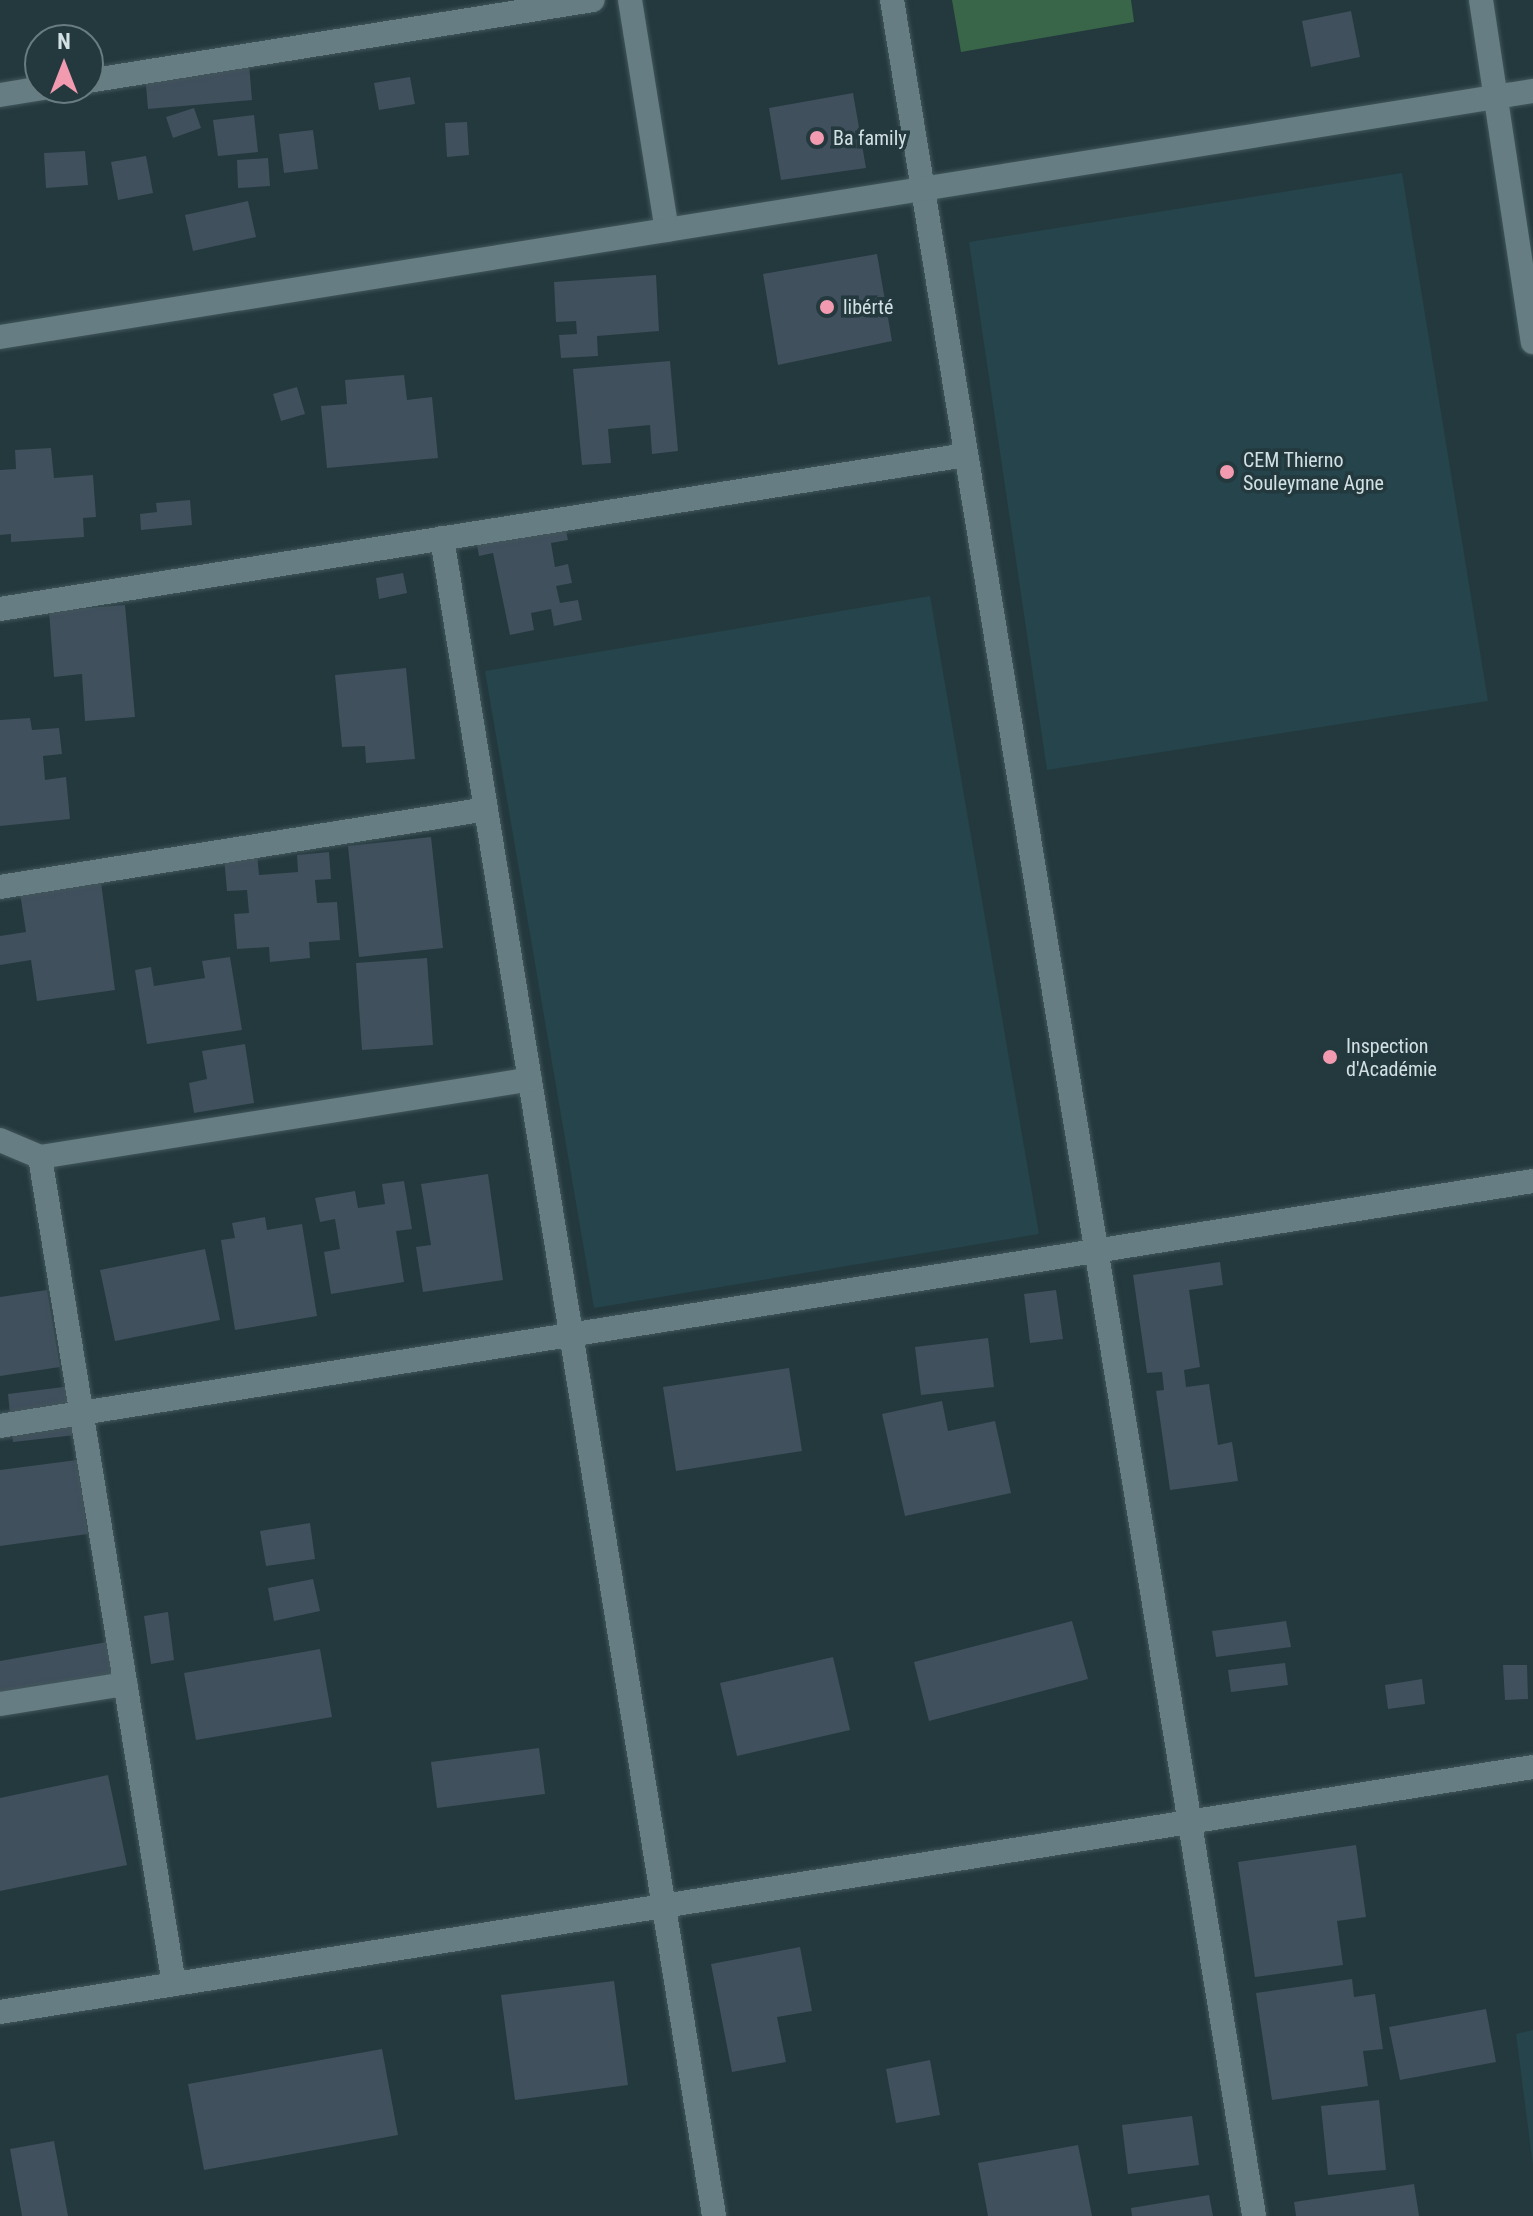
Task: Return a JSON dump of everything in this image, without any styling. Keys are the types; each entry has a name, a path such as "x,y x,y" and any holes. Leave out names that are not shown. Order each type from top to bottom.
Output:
{"street":[{"path":"104,78 593,0"},
{"path":"630,0 667,230"},
{"path":"892,0 1254,2216"},
{"path":"1481,0 1493,98 1533,342"},
{"path":"0,95 24,91"},
{"path":"0,337 1533,91"},
{"path":"0,609 966,455"},
{"path":"442,538 714,2216"},
{"path":"0,887 486,809"},
{"path":"0,1138 40,1157 530,1079"},
{"path":"40,1157 174,1984"},
{"path":"0,1426 1533,1181"},
{"path":"0,1704 125,1684"},
{"path":"0,2012 1533,1767"}],"shaded area":[{"name":"CEM Thierno Souleymane Agne","path":"1402,173 1488,701 1047,770 969,242"},
{"path":"930,596 1039,1234 594,1308 485,671"},
{"path":"1533,2030 1533,2166 1516,2034"}],"green space":[{"path":"952,0 1131,0 1134,22 961,52"}],"building":[{"path":"1351,11 1360,57 1311,67 1302,21"},
{"path":"249,64 252,100 148,109 145,73"},
{"path":"410,77 415,104 379,110 374,83"},
{"name":"Ba family","path":"853,93 866,168 781,180 769,108"},
{"path":"194,108 201,128 173,138 166,117"},
{"path":"254,115 258,152 218,156 213,120"},
{"path":"467,122 469,155 447,157 445,123"},
{"path":"313,130 318,169 284,173 279,134"},
{"path":"85,151 88,185 46,188 44,153"},
{"path":"146,156 153,193 118,200 111,162"},
{"path":"268,158 270,186 238,188 237,160"},
{"path":"248,201 256,237 193,251 185,215"},
{"name":"libérté","path":"877,254 892,341 778,365 763,274"},
{"path":"656,275 659,331 597,336 598,356 561,358 559,335 577,334 576,321 556,322 554,282"},
{"path":"670,361 678,451 652,454 650,425 608,429 611,463 582,465 573,369"},
{"path":"404,375 407,400 432,397 438,458 327,468 321,406 347,404 345,380"},
{"path":"297,387 305,414 281,421 273,394"},
{"path":"51,448 54,478 93,475 96,517 83,518 84,537 11,542 11,534 0,535 0,470 16,469 15,450"},
{"path":"190,500 192,525 141,530 140,514 157,512 156,503"},
{"path":"563,517 568,540 551,543 555,567 568,564 572,583 556,586 560,603 578,600 582,620 554,626 551,609 531,613 534,630 510,635 493,553 479,556 475,533"},
{"path":"403,573 407,593 379,599 376,578"},
{"path":"125,605 135,717 85,721 82,674 54,677 49,611"},
{"path":"406,668 415,759 366,763 365,746 342,747 335,675"},
{"path":"30,718 32,730 59,728 62,754 43,756 45,780 66,777 70,819 0,826 0,720"},
{"path":"431,837 443,948 359,957 348,846"},
{"path":"329,852 331,879 315,880 317,903 337,902 340,940 309,942 310,958 270,962 269,947 237,949 234,914 249,913 247,890 227,891 224,857 257,854 259,875 298,872 297,855"},
{"path":"101,882 115,990 37,1001 31,960 0,965 0,936 26,932 20,893"},
{"path":"230,957 242,1030 147,1044 135,970 151,967 154,986 205,978 202,961"},
{"path":"427,958 433,1045 362,1050 356,963"},
{"path":"245,1044 254,1103 194,1113 189,1083 207,1079 202,1051"},
{"path":"488,1174 503,1280 423,1292 416,1247 431,1245 421,1184"},
{"path":"404,1181 412,1229 396,1231 404,1282 331,1294 324,1252 340,1249 335,1219 320,1222 315,1198 355,1191 358,1208 385,1204 382,1184"},
{"path":"265,1217 267,1230 302,1224 317,1316 235,1330 221,1240 235,1238 232,1223"},
{"path":"205,1249 220,1320 115,1341 100,1270"},
{"path":"1220,1262 1223,1285 1189,1290 1200,1367 1184,1370 1186,1387 1209,1384 1218,1445 1232,1442 1238,1481 1170,1490 1156,1391 1164,1390 1162,1372 1147,1373 1133,1275"},
{"path":"47,1290 60,1367 0,1376 0,1297"},
{"path":"1056,1290 1063,1339 1030,1343 1024,1294"},
{"path":"988,1338 994,1387 921,1395 915,1347"},
{"path":"789,1368 802,1451 676,1471 663,1387"},
{"path":"79,1385 85,1434 13,1442 8,1394"},
{"path":"942,1401 948,1431 995,1421 1011,1493 905,1516 882,1414"},
{"path":"77,1460 88,1534 0,1546 0,1470"},
{"path":"310,1523 315,1559 266,1566 260,1531"},
{"path":"313,1579 320,1611 274,1621 268,1588"},
{"path":"168,1612 174,1660 151,1664 144,1616"},
{"path":"1072,1621 1088,1679 929,1721 914,1662"},
{"path":"1286,1621 1291,1647 1216,1657 1212,1631"},
{"path":"107,1642 115,1684 0,1705 0,1661"},
{"path":"320,1649 332,1717 196,1740 184,1673"},
{"path":"833,1657 850,1730 737,1756 720,1683"},
{"path":"1285,1663 1288,1685 1231,1692 1228,1670"},
{"path":"1503,1665 1527,1665 1528,1699 1505,1700"},
{"path":"1422,1679 1425,1704 1388,1709 1385,1685"},
{"path":"539,1748 545,1794 437,1808 431,1762"},
{"path":"108,1775 127,1865 0,1891 0,1798"},
{"path":"1356,1845 1366,1917 1337,1921 1343,1965 1255,1977 1238,1862"},
{"path":"800,1947 812,2011 777,2017 786,2062 732,2072 711,1964"},
{"path":"1352,1979 1354,1997 1375,1994 1383,2049 1363,2051 1368,2086 1272,2100 1256,1993"},
{"path":"614,1981 628,2085 515,2100 501,1995"},
{"path":"1486,2009 1496,2062 1400,2080 1389,2027"},
{"path":"382,2049 398,2135 204,2170 188,2084"},
{"path":"930,2060 940,2115 896,2123 886,2069"},
{"path":"1379,2100 1386,2170 1328,2175 1321,2106"},
{"path":"1192,2116 1199,2165 1128,2174 1122,2125"},
{"path":"54,2141 68,2216 22,2216 10,2149"},
{"path":"1078,2145 1092,2216 988,2216 978,2163"},
{"path":"1414,2184 1419,2216 1296,2216 1294,2202"},
{"path":"1209,2195 1213,2216 1132,2216 1131,2208"}],"place":[{"name":"Ba family","path":"817,138"},
{"name":"libérté","path":"827,307"},
{"name":"CEM Thierno Souleymane Agne","path":"1227,472"},
{"name":"Inspection d'Académie","path":"1330,1057"}]}
